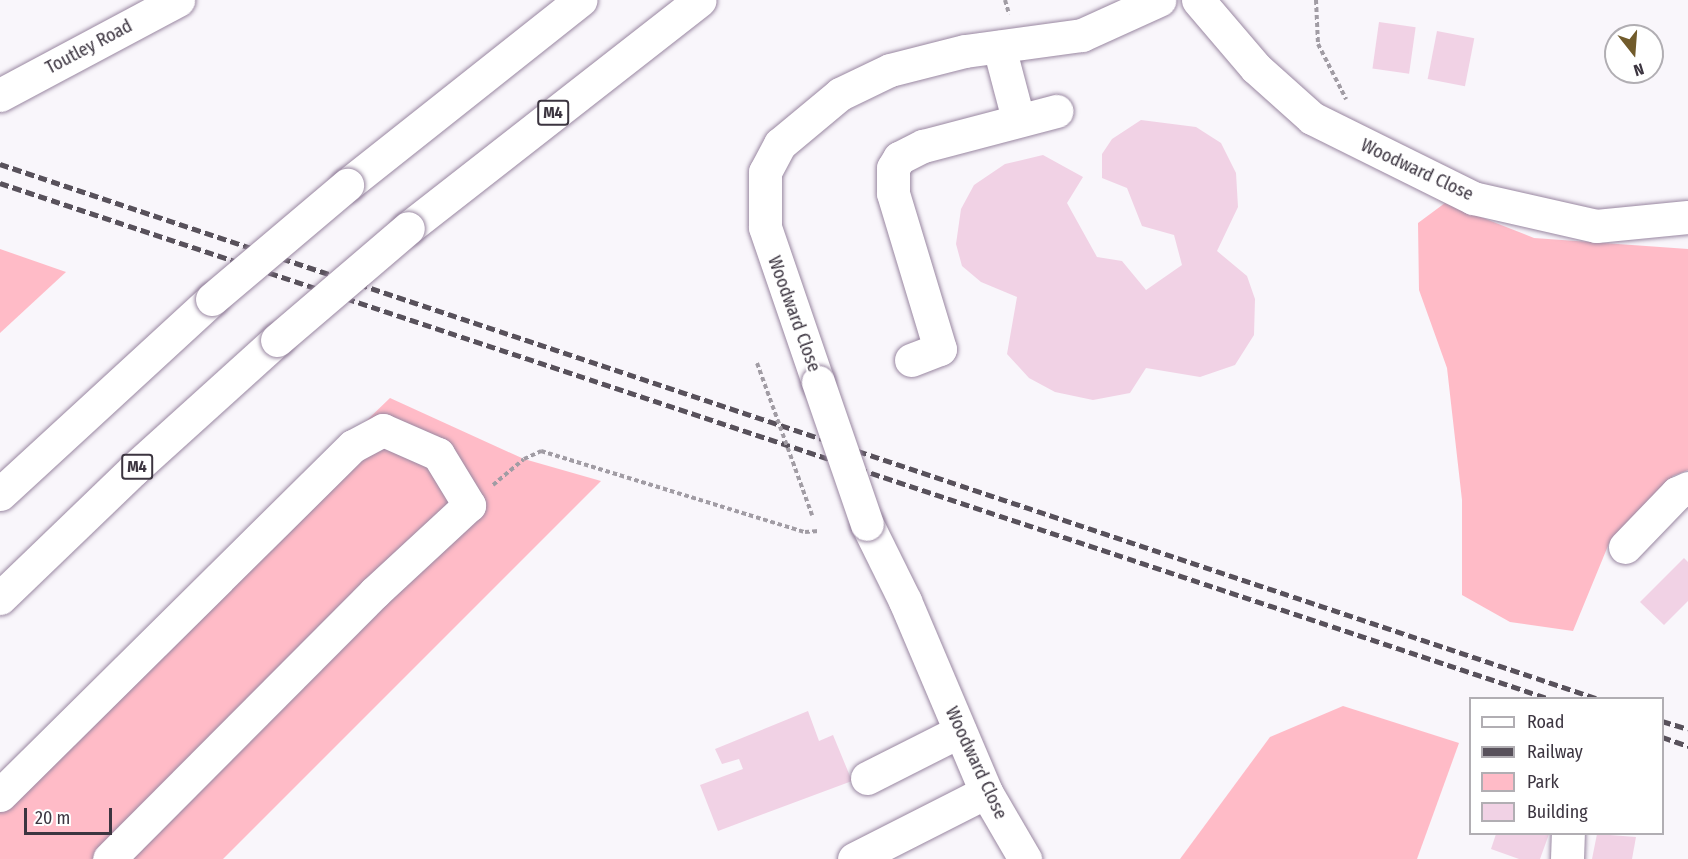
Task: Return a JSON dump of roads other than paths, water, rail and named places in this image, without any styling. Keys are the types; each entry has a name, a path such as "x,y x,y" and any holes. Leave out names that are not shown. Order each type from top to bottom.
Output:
{"main road":[{"name":"Toutley Road","path":"0,95 178,0"},
{"path":"0,494 212,299 346,185 580,0"},
{"name":"M4","path":"0,598 134,469 277,340 408,228 700,0"},
{"name":"Woodward Close","path":"1025,859 986,792 905,601 867,524 767,236 763,189 772,156 801,123 865,81 917,61 1082,35 1160,0"},
{"name":"Woodward Close","path":"1198,0 1256,68 1312,118 1473,198 1596,226 1688,217"},
{"path":"999,47 1018,119"},
{"path":"911,360 940,349 893,193 893,168 899,158 916,148 1018,119 1056,111"},
{"path":"0,795 353,446 383,430 438,454 469,505 374,593 109,859"},
{"path":"1625,547 1677,493 1688,488"},
{"path":"867,778 960,731"},
{"path":"854,859 986,792"},
{"path":"1567,859 1568,835"}],"railway":[{"path":"0,164 1593,697"},
{"path":"0,183 1544,697"},
{"path":"1664,722 1688,729"},
{"path":"1664,738 1688,746"}]}
